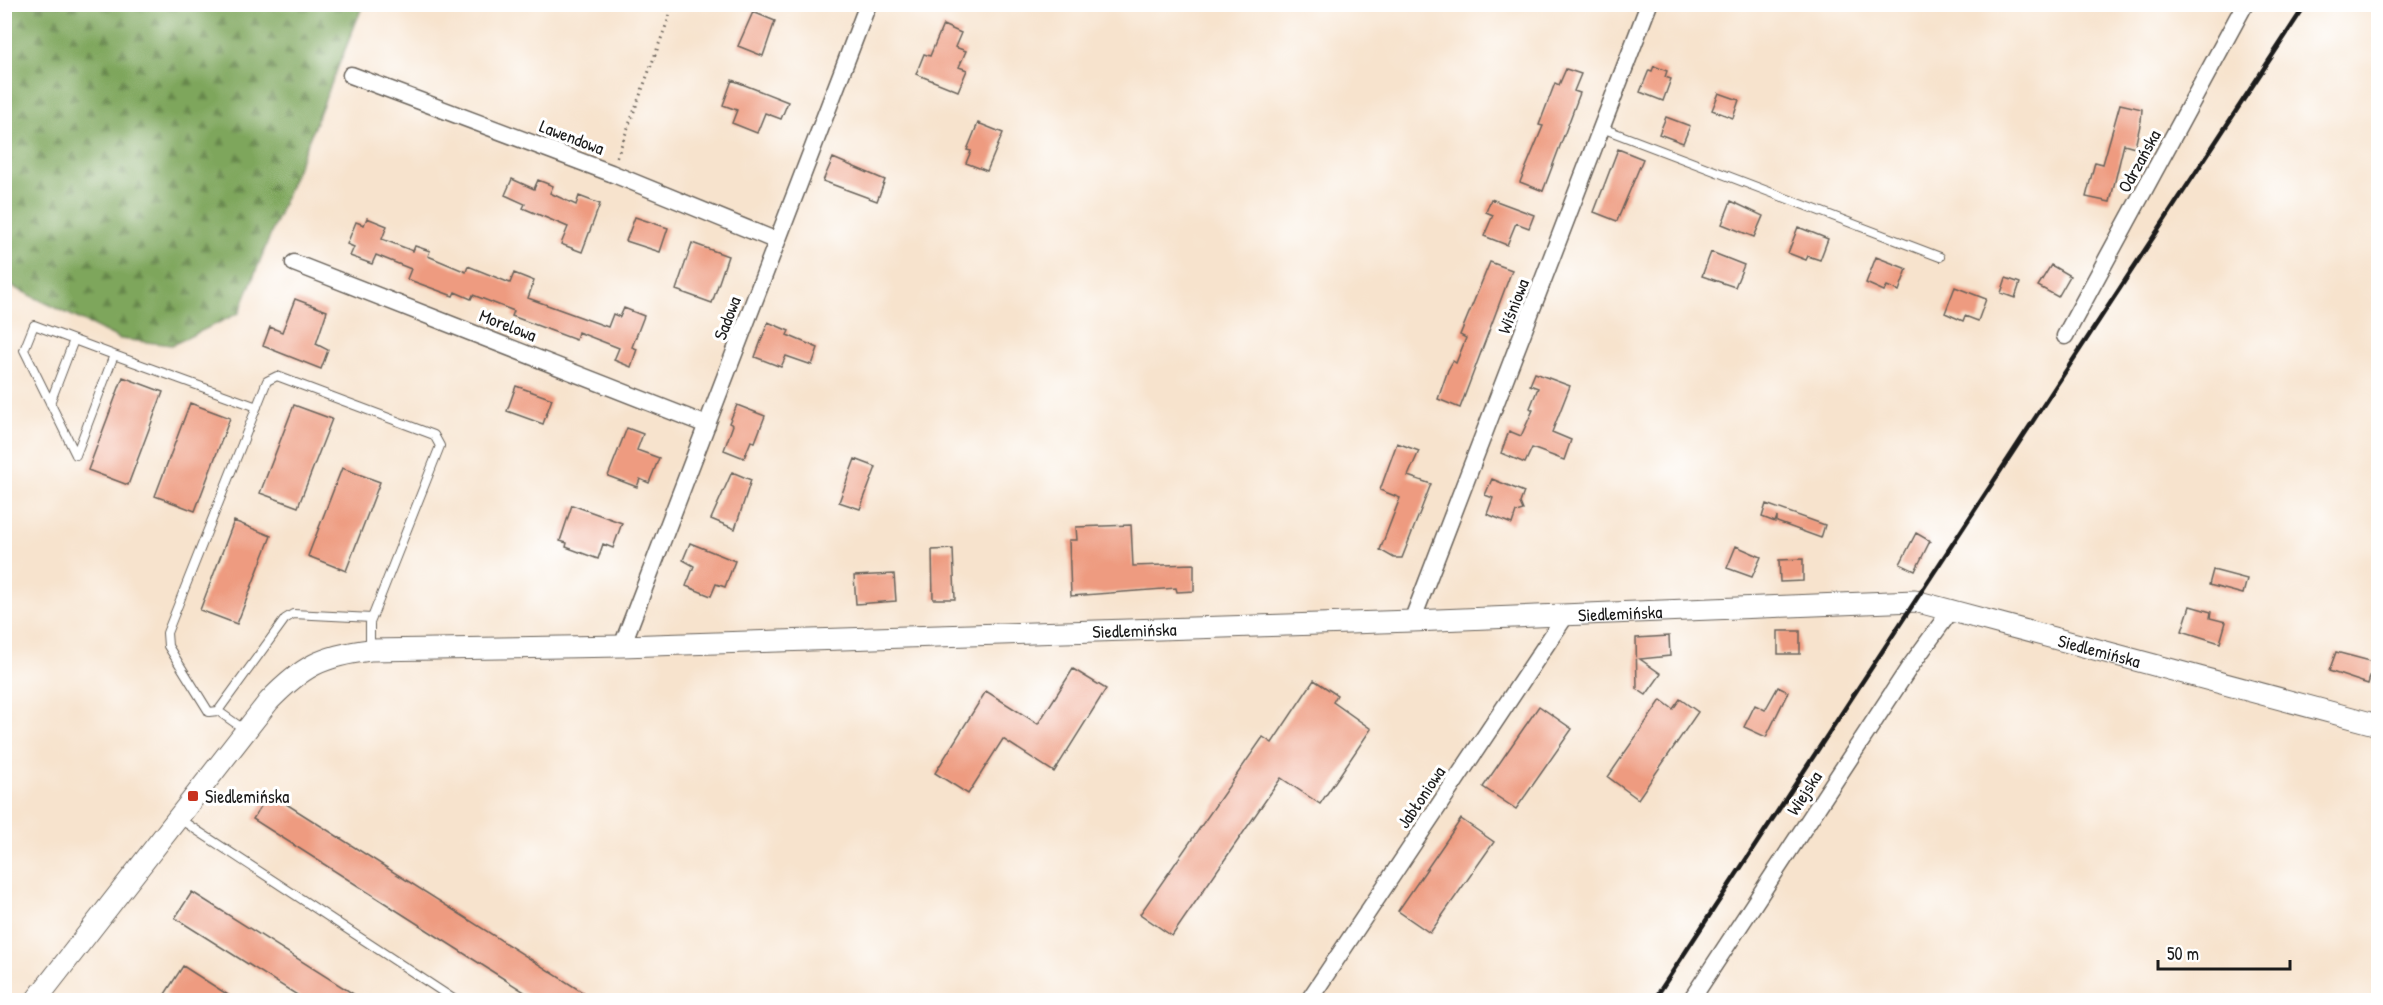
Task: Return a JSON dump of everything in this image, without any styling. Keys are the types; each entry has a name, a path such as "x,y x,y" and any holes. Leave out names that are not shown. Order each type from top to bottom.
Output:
{"street":[{"name":"Sadowa","path":"622,646 868,4"},
{"name":"Wiśniowa","path":"1412,621 1649,4"},
{"name":"Odrzańska","path":"2065,336 2245,4"},
{"name":"Lawendowa","path":"351,75 611,172 777,241"},
{"name":"Morelowa","path":"294,263 707,424"},
{"name":"Siedlemińska","path":"36,1000 245,730 290,680 311,665 338,654 370,650 622,646 1412,621 1897,600 1915,601 1952,609 2379,725"},
{"name":"Wiejska","path":"1691,1000 1910,668 1952,609"},
{"name":"Jabłoniowa","path":"1308,1000 1566,615"}],"lane":[{"path":"1602,128 1940,257"},
{"path":"114,355 76,455 24,350 34,325 257,406"},
{"path":"50,403 74,340"},
{"path":"245,730 218,711 209,712 168,646 167,633 267,381 277,376 434,435 440,446 372,618 370,650"},
{"path":"218,711 285,619 293,614 372,618"},
{"path":"177,818 455,1000"}],"path":[{"path":"611,172 674,4"}],"green space":[{"path":"4,5 363,5 239,313 172,345 120,339 5,283"}],"building":[{"path":"753,12 775,21 763,56 738,46"},
{"path":"943,25 961,33 955,47 966,51 959,67 967,70 958,91 916,74 924,54 930,56"},
{"path":"1654,66 1667,71 1665,77 1671,79 1663,101 1640,92 1649,70 1652,71"},
{"path":"1566,69 1581,74 1574,91 1580,93 1543,191 1520,182 1543,126 1539,125 1555,83 1559,85"},
{"path":"732,80 788,102 781,119 765,113 757,133 732,123 737,110 723,105"},
{"path":"1719,93 1739,100 1733,118 1712,110"},
{"path":"2120,104 2142,109 2135,147 2124,144 2110,202 2086,197 2095,162 2103,164"},
{"path":"1666,117 1690,126 1683,143 1659,134"},
{"path":"978,123 1003,133 987,171 966,163 971,151 967,150"},
{"path":"1618,149 1643,159 1617,221 1594,212"},
{"path":"833,158 885,180 877,201 823,181"},
{"path":"512,179 534,189 538,180 553,186 550,193 576,205 579,196 600,204 582,252 561,244 568,227 523,208 525,204 505,195"},
{"path":"1491,199 1534,215 1529,228 1516,223 1507,245 1484,236 1493,215 1486,212"},
{"path":"1731,201 1763,216 1754,237 1722,224"},
{"path":"635,217 668,228 660,252 626,241"},
{"path":"367,218 387,226 382,239 413,251 415,246 430,251 428,256 466,272 468,266 510,283 514,273 534,281 528,298 608,327 613,314 620,317 624,308 644,316 632,347 637,349 631,367 614,360 619,348 578,332 576,340 512,316 514,311 473,295 471,299 455,292 453,296 407,279 411,269 376,255 372,264 350,256 354,247 347,244 356,222 364,225"},
{"path":"1798,227 1828,239 1820,260 1808,256 1806,260 1788,253"},
{"path":"692,243 728,256 712,303 676,290"},
{"path":"1711,252 1744,265 1735,287 1702,276"},
{"path":"1876,257 1907,269 1899,291 1887,286 1884,291 1866,283"},
{"path":"1490,262 1512,270 1460,408 1438,399 1448,370 1453,361 1456,363 1466,338 1460,335"},
{"path":"2051,265 2070,276 2058,297 2038,286"},
{"path":"2006,278 2020,283 2015,298 2001,293"},
{"path":"1955,287 1986,299 1978,321 1965,316 1963,321 1945,313"},
{"path":"295,299 327,311 316,344 328,350 321,369 263,346 270,327 282,332"},
{"path":"768,322 789,331 787,335 818,348 812,365 786,356 781,367 755,357"},
{"path":"1535,373 1570,386 1552,432 1571,440 1564,460 1532,448 1525,463 1501,453 1509,431 1521,436 1533,410 1530,408 1538,388 1530,385"},
{"path":"123,377 163,392 128,485 88,470"},
{"path":"516,386 552,399 543,424 507,411"},
{"path":"190,403 230,418 195,511 155,496"},
{"path":"294,405 332,419 298,507 260,493"},
{"path":"737,405 765,416 755,442 751,441 744,458 724,450 733,425 729,423"},
{"path":"627,428 643,434 637,450 659,458 649,483 640,479 637,487 608,476"},
{"path":"1397,443 1419,451 1408,476 1431,484 1402,558 1394,558 1380,550 1400,498 1380,490"},
{"path":"855,459 876,467 860,509 839,502"},
{"path":"342,468 380,482 346,571 308,556"},
{"path":"732,472 751,480 735,529 711,519"},
{"path":"1492,479 1524,492 1520,503 1523,510 1516,512 1512,524 1487,514 1493,498 1485,495"},
{"path":"1766,504 1825,525 1821,538 1777,522 1777,517 1775,522 1762,517"},
{"path":"572,505 622,523 613,548 603,544 598,559 566,547 567,543 560,541"},
{"path":"234,521 271,536 237,624 200,610"},
{"path":"1131,525 1133,566 1194,564 1194,591 1177,592 1176,588 1071,596 1069,540 1077,540 1076,527"},
{"path":"1916,533 1930,541 1915,571 1900,564"},
{"path":"690,543 735,561 725,587 716,584 711,596 686,586 694,566 683,560"},
{"path":"1736,546 1761,557 1752,577 1727,568"},
{"path":"953,549 955,599 933,599 932,550"},
{"path":"1803,559 1803,581 1780,582 1779,560"},
{"path":"2213,570 2247,579 2243,594 2209,585"},
{"path":"894,574 896,601 856,604 854,576"},
{"path":"2190,606 2211,612 2210,618 2226,622 2220,643 2182,631"},
{"path":"1778,631 1800,631 1800,654 1778,654"},
{"path":"1669,636 1670,656 1640,659 1661,674 1646,695 1637,689 1636,638"},
{"path":"2336,652 2374,662 2368,684 2329,671"},
{"path":"1073,669 1106,689 1054,772 1003,739 968,794 935,773 986,691 1038,724"},
{"path":"1314,680 1337,695 1333,702 1371,729 1320,804 1281,778 1172,936 1140,914 1263,737 1272,743"},
{"path":"1778,687 1788,692 1766,737 1744,727 1755,705 1765,710"},
{"path":"1680,699 1698,712 1638,799 1608,777 1661,700 1673,709"},
{"path":"1539,706 1572,729 1516,809 1483,787"},
{"path":"269,793 595,1000 537,1000 253,819"},
{"path":"1461,819 1494,842 1430,933 1398,911"},
{"path":"192,892 363,1000 305,1000 175,918"},
{"path":"183,966 236,1000 176,1000 165,994"}],"railway":[{"path":"1654,1000 2306,4"}],"place":[{"name":"Siedlemińska","path":"193,796"}]}
